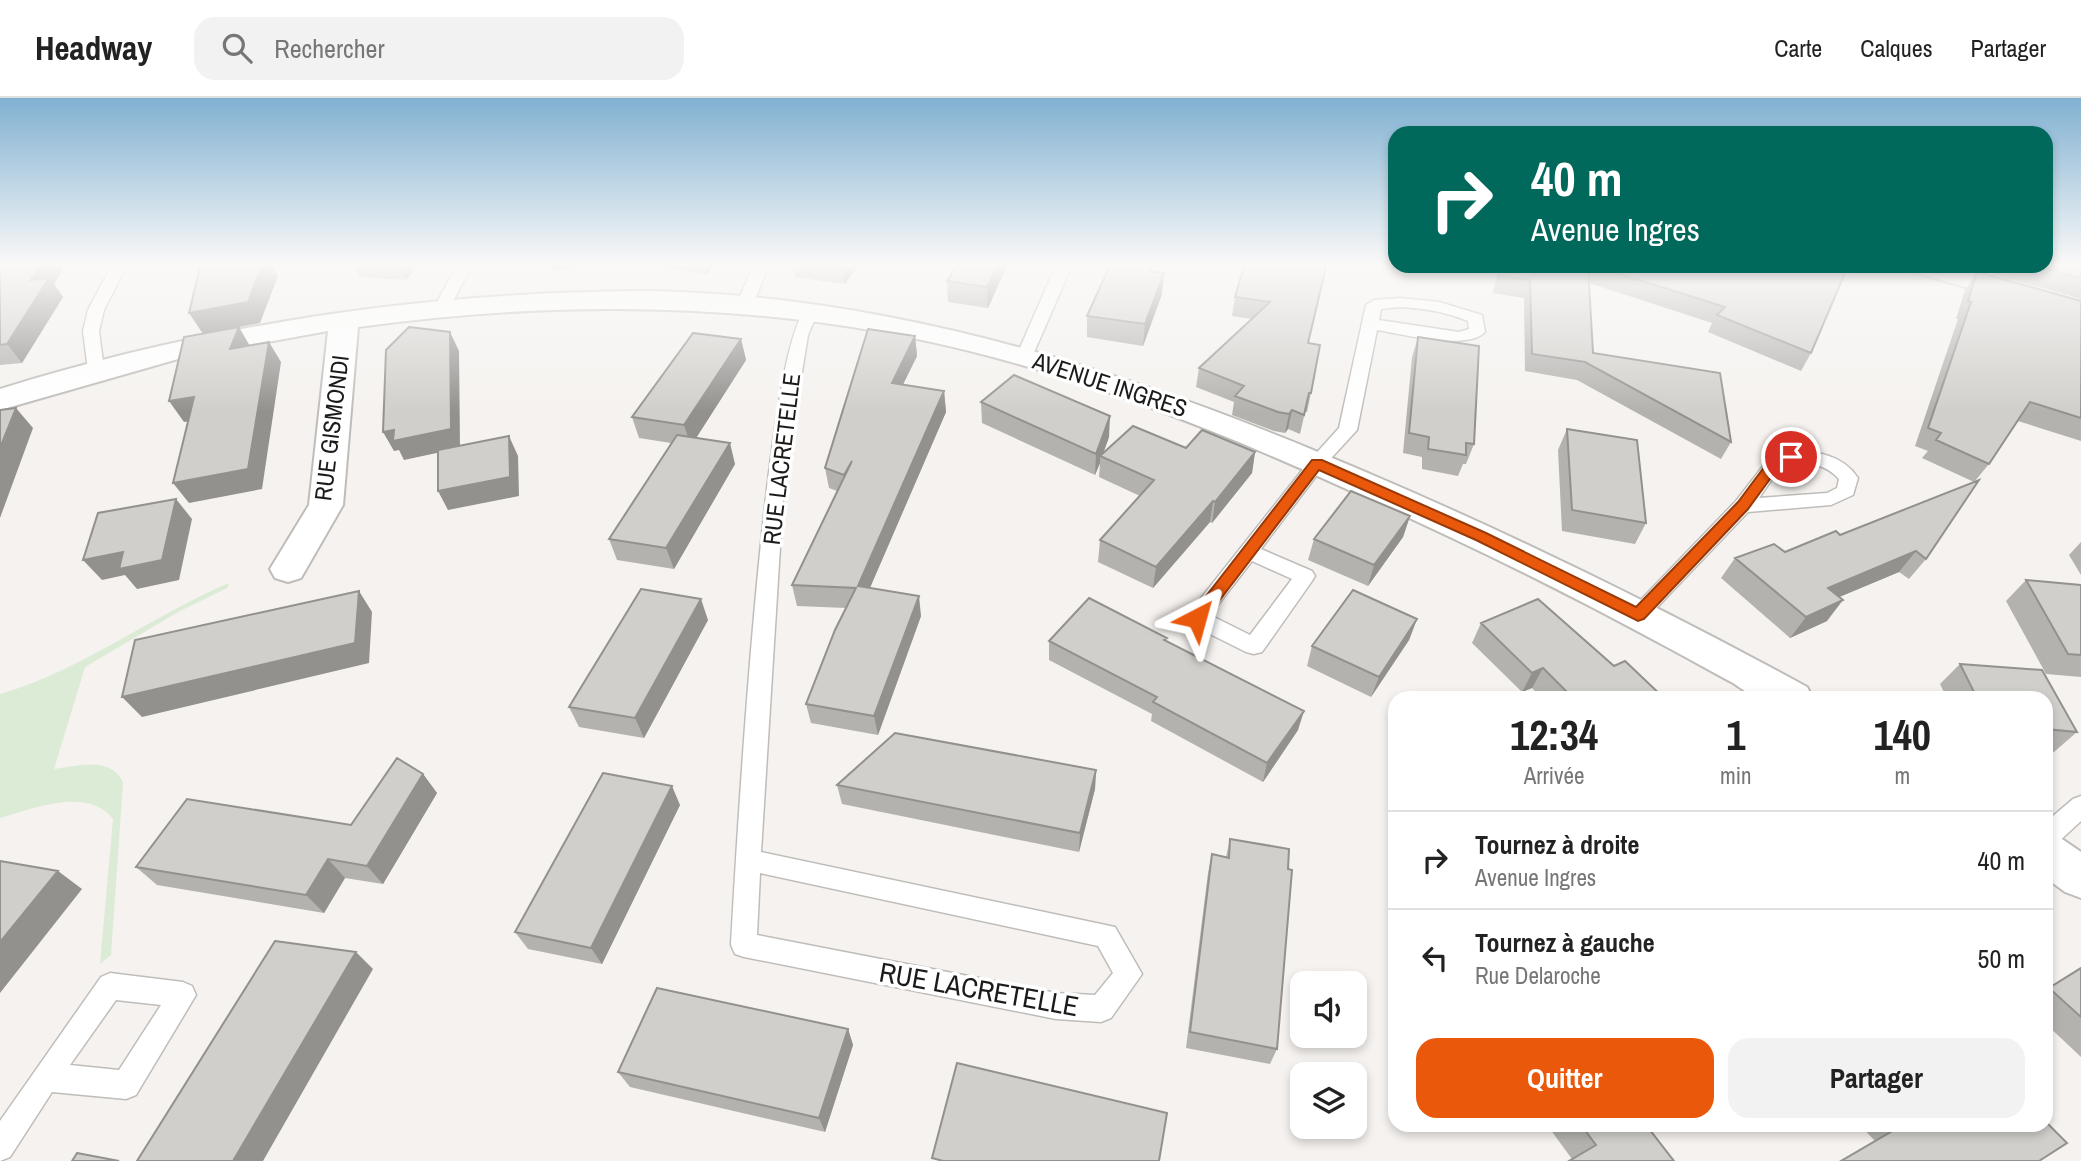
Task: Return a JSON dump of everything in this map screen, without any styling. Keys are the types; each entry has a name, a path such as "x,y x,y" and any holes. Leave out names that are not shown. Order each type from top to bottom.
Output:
{"street":[{"name":"AVENUE INGRES","path":"0,400 96,370 234,338 344,319 401,313"},
{"name":"AVENUE INGRES","path":"814,313 919,330 1024,357 1162,401 1317,463 1481,536 1638,615 1778,691"},
{"name":"RUE GISMONDI","path":"288,569 326,505 344,319"},
{"path":"2053,858 2081,877"}],"lane":[{"path":"95,313 91,331 96,370"},
{"name":"RUE LACRETELLE","path":"750,860 1106,936 1129,974 1101,1009 1056,1006 744,945 751,806 775,483 800,335 810,313"},
{"path":"1024,357 1043,313"},
{"path":"1250,552 1305,576 1254,646 1197,618 1317,463 1348,430 1372,313"},
{"path":"1370,324 1460,337 1477,332 1476,318 1464,313"},
{"path":"1638,615 1743,506 1773,465 1791,457 1813,457 1836,465 1849,478 1846,491 1831,499 1743,506"},
{"path":"2053,831 2081,806"},
{"path":"0,1147 45,1077 110,986 183,995 125,1085 45,1077"}],"green space":[{"path":"229,583 227,588 178,612 85,667 54,769 101,765 117,774 123,782 111,955 100,964 113,819 102,809 75,802 43,806 0,818 0,694 60,671"}],"building":[{"path":"0,313 27,313 7,344 0,345"},
{"path":"1089,313 1149,313 1145,324 1087,316"},
{"path":"1259,313 1315,313 1308,343 1320,345 1304,415 1292,410 1289,414 1278,412 1235,396 1244,386 1199,368"},
{"path":"1531,313 1591,313 1593,353 1720,373 1731,442 1585,362 1532,354"},
{"path":"1719,313 1828,313 1811,353 1717,315"},
{"path":"1967,313 2081,313 2081,418 2030,402 1989,464 1936,440 1941,433 1928,428"},
{"path":"239,327 230,349 269,342 248,469 173,483 194,397 169,401 184,337"},
{"path":"409,327 450,332 451,429 393,441 394,430 383,432 386,350"},
{"path":"868,329 915,336 892,383 944,391 858,586 919,596 874,716 806,704 835,630 856,588 792,585 852,461 844,475 825,468"},
{"path":"693,333 741,339 684,425 632,417"},
{"path":"1418,337 1479,346 1474,444 1466,443 1466,455 1428,449 1429,437 1409,433"},
{"path":"1014,375 1110,416 1096,454 981,402"},
{"path":"16,408 0,448 0,410"},
{"path":"1133,426 1186,448 1202,430 1255,452 1215,502 1213,501 1156,567 1100,540 1154,480 1100,456"},
{"path":"1567,429 1637,440 1646,523 1572,510"},
{"path":"677,435 730,443 666,548 609,539"},
{"path":"509,436 510,477 438,491 438,450"},
{"path":"1979,480 1926,559 1916,551 1828,588 1843,600 1806,617 1735,558 1774,544 1785,552 1836,531 1840,535"},
{"path":"1351,491 1410,516 1374,565 1314,539"},
{"path":"176,499 162,560 119,569 123,552 83,560 98,513"},
{"path":"2026,580 2081,585 2081,655 2068,654"},
{"path":"641,589 701,599 635,718 569,707"},
{"path":"1353,590 1417,619 1379,677 1312,646"},
{"path":"359,591 355,643 122,697 135,640"},
{"path":"1089,598 1167,638 1164,640 1304,711 1267,763 1153,702 1157,697 1049,641"},
{"path":"1538,599 1614,666 1625,661 1657,691 1566,691 1543,668 1532,673 1481,623"},
{"path":"1960,664 2042,670 2077,732 2053,730 2053,691 1974,691"},
{"path":"895,733 1096,770 1080,833 837,785"},
{"path":"397,758 423,774 367,866 328,859 306,895 136,867 187,799 351,825"},
{"path":"603,773 672,786 591,948 515,932"},
{"path":"1230,839 1289,849 1288,869 1292,870 1277,1049 1190,1032 1212,854 1229,858"},
{"path":"0,861 58,871 0,942"},
{"path":"275,941 356,952 233,1161 137,1161"},
{"path":"2081,968 2081,1017 2053,992 2053,986"},
{"path":"657,988 848,1029 819,1118 618,1072"},
{"path":"957,1063 1167,1113 1159,1161 943,1161 932,1158"},
{"path":"2053,1129 2067,1143 2039,1161 1841,1161 1890,1132 2053,1132"},
{"path":"1586,1132 1651,1132 1674,1161 1569,1161 1596,1145"},
{"path":"77,1153 119,1161 72,1161"}],"route":[{"path":"1197,618 1317,463 1481,536 1638,615 1743,506 1773,465 1791,457"}]}
